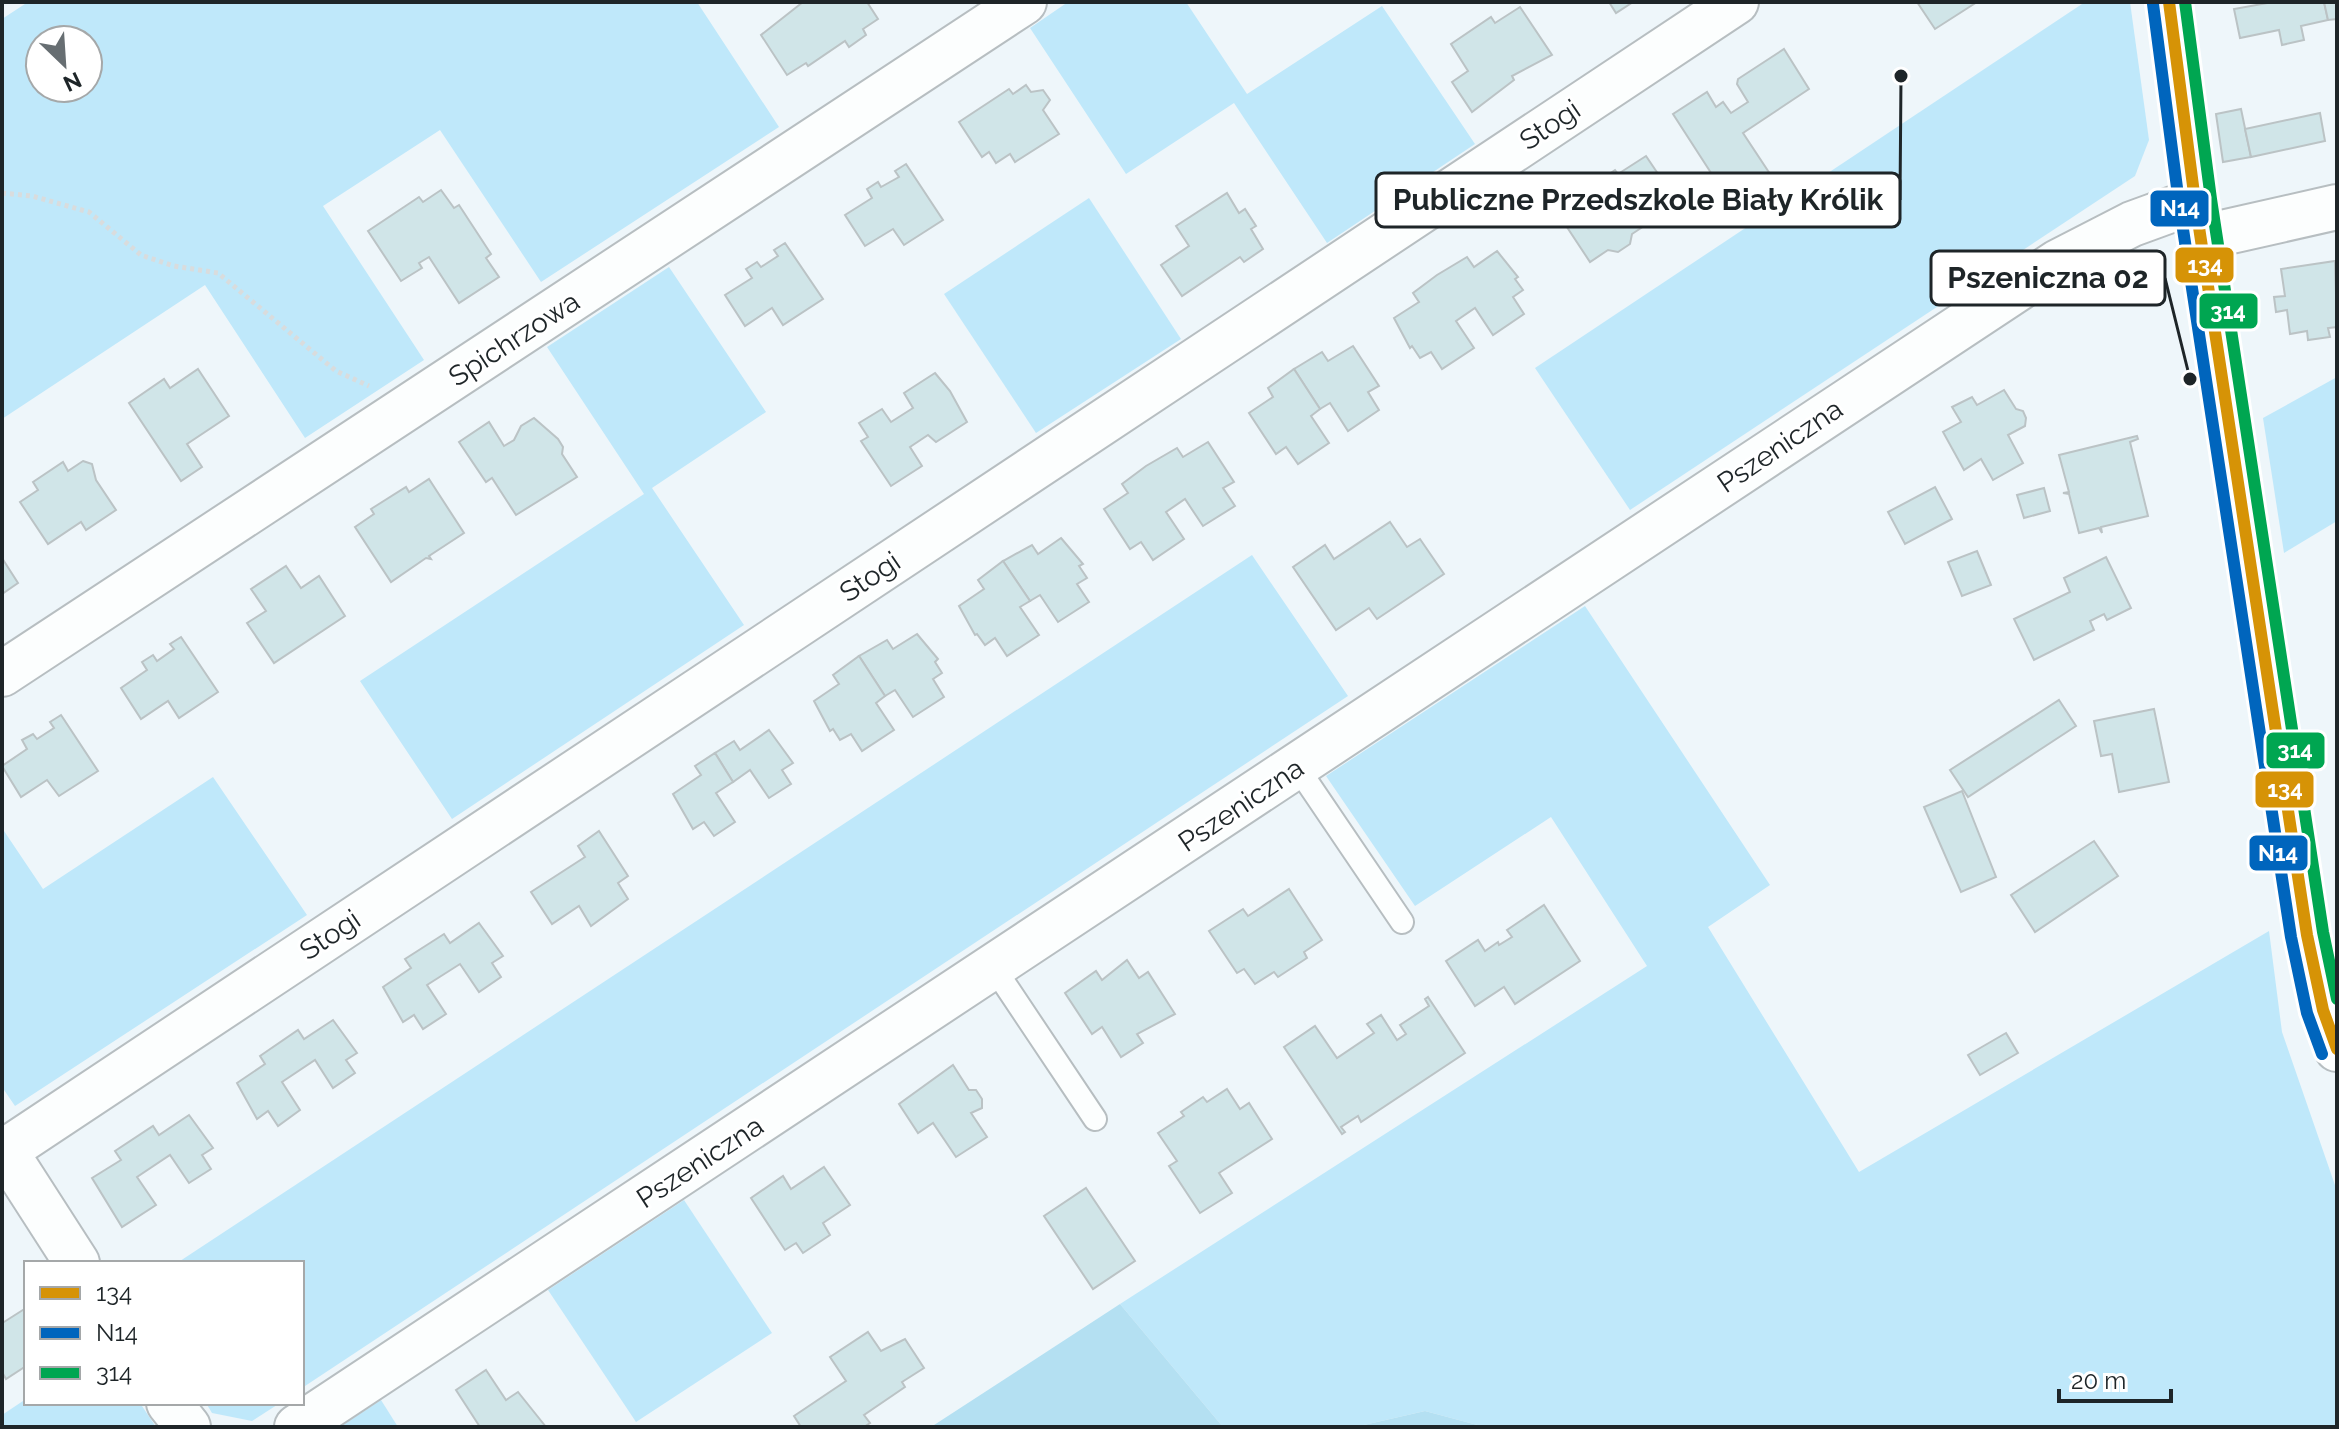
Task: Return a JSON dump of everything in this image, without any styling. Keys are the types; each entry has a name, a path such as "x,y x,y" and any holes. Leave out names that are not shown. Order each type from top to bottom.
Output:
{"street":[{"name":"Spichrzowa","path":"2,674 1024,2"},
{"name":"Stogi","path":"3,1152 1736,2"},
{"path":"2169,2 2198,219 2307,935 2323,1010 2337,1049"},
{"name":"Pszeniczna","path":"297,1427 2058,262 2132,224 2337,207"},
{"path":"3,1152 76,1261"},
{"path":"171,1405 188,1427"}],"lane":[{"path":"1297,767 1402,922"},
{"path":"994,968 1095,1119"}],"path":[{"path":"2,193 32,196 89,212 141,255 174,266 218,273 336,371 414,405"}],"shaded area":[{"path":"28,2 697,2 779,127 541,282 440,130 323,206 424,360 305,438 205,285 2,419 2,19"},
{"path":"1068,2 1186,2 1247,94 1382,6 1475,144 1327,243 1234,103 1126,174 1030,28"},
{"path":"2085,2 2130,2 2149,140 2135,176 1630,510 1535,368"},
{"path":"1089,198 1181,339 1036,433 944,294"},
{"path":"669,267 766,412 652,488 744,625 452,819 360,681 644,494 547,347"},
{"path":"2337,377 2337,521 2284,553 2263,418"},
{"path":"1252,555 1348,696 304,1387 304,1261 180,1261"},
{"path":"1585,606 1770,885 1708,927 1859,1172 2269,931 2282,1032 2337,1191 2337,1427 1485,1427 1425,1411 1355,1427 1223,1427 1120,1304 1647,966 1551,817 1415,906 1326,776"},
{"path":"213,777 307,915 15,1106 2,1087 2,828 43,889"},
{"path":"684,1200 772,1333 636,1422 548,1290"},
{"path":"1120,1304 1223,1427 931,1427"},
{"path":"24,1400 24,1405 141,1405 156,1427 2,1427 2,1415"},
{"path":"381,1400 398,1427 340,1427"},
{"path":"207,1405 277,1405 252,1421 212,1413"},
{"path":"1425,1411 1485,1427 1355,1427"}],"building":[{"path":"803,2 867,2 878,19 863,29 866,35 849,47 845,41 808,66 806,63 787,75 761,35"},
{"path":"1609,2 1633,2 1616,13"},
{"path":"1917,2 1977,2 1935,29"},
{"path":"2273,2 2324,2 2328,20 2301,26 2304,40 2282,45 2279,30 2240,38 2234,9"},
{"path":"2324,2 2337,2 2337,19 2328,20"},
{"path":"1520,7 1552,55 1512,76 1514,80 1472,112 1452,82 1468,71 1451,44 1491,17 1495,23"},
{"path":"1784,49 1809,89 1743,133 1776,183 1759,194 1762,197 1735,210 1673,114 1707,92 1716,107 1723,102 1731,113 1748,102 1737,84 1738,79"},
{"path":"1026,85 1031,92 1043,90 1050,100 1043,110 1059,134 1015,162 1010,154 996,163 989,152 982,157 959,122 1009,89 1013,94"},
{"path":"2241,109 2251,157 2223,162 2216,114"},
{"path":"2320,113 2325,141 2251,157 2245,129"},
{"path":"1646,156 1675,199 1647,218 1650,222 1632,234 1630,244 1618,252 1608,250 1590,262 1555,209 1595,178 1597,182 1615,170 1618,174"},
{"path":"906,164 943,220 904,245 893,229 865,246 845,215 872,198 867,189 878,182 881,187 899,177 895,171"},
{"path":"441,190 454,208 459,205 491,254 486,258 499,277 459,303 429,257 419,263 422,268 401,281 368,231 419,197 423,202"},
{"path":"1227,193 1239,213 1245,209 1256,226 1251,229 1263,249 1244,262 1240,257 1182,296 1161,265 1189,246 1176,226"},
{"path":"785,243 823,299 783,325 772,308 745,326 725,295 752,278 746,269 757,262 761,267 778,256 774,250"},
{"path":"1497,251 1518,277 1515,279 1523,290 1513,297 1524,314 1493,335 1475,308 1456,321 1474,348 1442,369 1431,352 1420,358 1412,346 1410,348 1394,318 1419,302 1413,293 1437,275 1467,257 1474,267"},
{"path":"2335,261 2337,327 2328,328 2330,337 2308,340 2307,331 2290,334 2287,310 2276,312 2274,297 2285,296 2281,269"},
{"path":"1353,346 1379,386 1368,392 1379,410 1348,431 1330,403 1320,409 1294,369 1322,352 1328,361"},
{"path":"198,369 229,416 187,444 202,467 181,481 129,403 164,379 170,388"},
{"path":"1294,369 1320,409 1311,416 1329,443 1298,464 1286,447 1276,454 1249,413 1273,397 1268,388"},
{"path":"935,373 950,391 967,422 936,442 928,435 910,447 922,466 891,486 861,441 868,437 859,423 882,409 891,422 913,408 904,393"},
{"path":"2004,390 2026,418 2025,426 2008,435 2023,463 1993,480 1981,459 1964,470 1943,432 1961,422 1952,407 1972,397 1977,405"},
{"path":"534,418 558,439 563,447 562,454 577,477 516,515 492,478 486,482 459,442 489,422 504,446 514,440 521,426"},
{"path":"2137,436 2138,439 2130,442 2148,516 2101,527 2102,533 2099,528 2079,533 2069,494 2063,493 2069,492 2059,455"},
{"path":"1208,442 1234,482 1223,488 1235,506 1203,526 1185,499 1166,512 1184,539 1153,560 1141,542 1130,549 1104,509 1128,493 1122,484 1177,448 1183,457"},
{"path":"83,461 92,464 96,480 116,510 86,530 81,522 48,544 20,502 38,490 33,482 63,462 68,471"},
{"path":"429,479 464,533 429,556 431,559 426,558 391,582 355,527 374,514 371,509 406,487 409,492"},
{"path":"1935,487 1952,519 1905,544 1888,512"},
{"path":"2044,488 2050,511 2024,518 2017,495"},
{"path":"1390,522 1407,547 1420,539 1444,574 1377,619 1369,608 1336,630 1293,567 1325,545 1334,559"},
{"path":"1061,538 1083,564 1079,566 1087,578 1077,584 1089,602 1058,622 1040,595 1030,601 1003,561 1032,545 1038,554"},
{"path":"1977,551 1991,585 1962,596 1948,562"},
{"path":"2106,557 2131,608 2107,620 2104,614 2090,621 2094,630 2034,660 2014,619 2070,592 2064,578"},
{"path":"2,558 18,583 2,594"},
{"path":"1003,561 1030,601 1020,607 1039,635 1007,656 995,638 985,645 975,635 959,606 984,589 978,580"},
{"path":"286,566 301,588 319,576 345,616 274,663 247,623 266,611 251,589"},
{"path":"917,634 938,659 935,662 942,673 933,679 944,697 913,717 895,690 885,696 859,656 887,640 893,649"},
{"path":"181,637 218,692 179,718 168,701 141,719 121,688 147,670 142,662 153,655 157,661 174,649 170,644"},
{"path":"859,656 885,696 876,703 894,730 862,751 851,734 840,740 833,729 830,731 814,701 839,684 833,675"},
{"path":"2059,700 2076,726 1968,797 1950,770"},
{"path":"2154,709 2169,782 2119,792 2112,754 2101,756 2094,721"},
{"path":"61,715 98,771 59,796 47,780 21,797 2,766 27,749 22,740 33,734 37,739 54,728 50,722"},
{"path":"769,730 793,763 782,770 791,784 769,798 750,770 733,782 715,753 734,741 740,750"},
{"path":"715,753 733,782 716,793 735,822 714,836 704,822 693,829 673,794 701,775 695,766"},
{"path":"1962,791 1996,877 1961,892 1924,807"},
{"path":"599,831 628,876 618,883 628,899 591,926 579,906 552,924 531,892 585,857 578,846"},
{"path":"2094,841 2118,876 2035,932 2011,895"},
{"path":"1289,889 1322,940 1304,952 1307,958 1278,977 1274,972 1255,984 1244,969 1237,973 1209,931 1243,909 1248,916"},
{"path":"1544,905 1580,961 1515,1004 1504,987 1475,1006 1446,961 1478,940 1485,951 1498,942 1499,945 1512,937 1507,930"},
{"path":"479,923 503,956 492,963 501,977 479,992 460,964 427,985 446,1014 423,1029 414,1015 403,1022 383,987 411,968 405,959 444,934 450,943"},
{"path":"1127,960 1139,978 1148,972 1175,1014 1137,1034 1143,1043 1121,1057 1102,1027 1092,1034 1065,993 1096,971 1102,980"},
{"path":"1428,997 1465,1053 1361,1122 1358,1116 1341,1127 1345,1132 1342,1134 1284,1047 1315,1026 1337,1058 1374,1033 1367,1024 1381,1015 1397,1040 1406,1034 1400,1025 1429,1006 1425,999"},
{"path":"333,1020 357,1053 346,1060 355,1073 333,1088 315,1060 282,1082 300,1110 278,1126 268,1111 257,1119 237,1083 265,1064 260,1056 298,1030 304,1039"},
{"path":"2006,1033 2018,1053 1980,1075 1968,1055"},
{"path":"953,1065 969,1090 976,1090 982,1099 982,1108 971,1113 987,1137 956,1157 933,1123 918,1133 899,1104"},
{"path":"1227,1089 1240,1109 1249,1103 1272,1139 1219,1173 1232,1193 1200,1213 1169,1166 1177,1161 1158,1133 1184,1116 1181,1112 1203,1097 1207,1102"},
{"path":"189,1115 213,1148 202,1155 211,1169 189,1183 170,1155 137,1177 156,1205 122,1227 92,1178 121,1160 115,1151 153,1126 159,1135"},
{"path":"824,1167 850,1205 823,1223 830,1235 803,1253 796,1243 785,1250 751,1198 783,1176 791,1189"},
{"path":"1086,1188 1135,1261 1093,1289 1044,1216"},
{"path":"24,1309 24,1367 6,1379 2,1372 2,1319 4,1322"},
{"path":"868,1332 881,1351 905,1339 924,1368 902,1382 905,1387 864,1415 870,1423 864,1427 801,1427 794,1416 846,1381 830,1357"},
{"path":"486,1370 506,1400 518,1392 546,1427 480,1427 456,1390"}],"transit line":[{"name":"134","path":"2169,2 2195,201 2307,935 2323,1010 2337,1049"},
{"name":"314","path":"2185,2 2211,199 2323,932 2337,999"},
{"name":"N14","path":"2153,4 2179,203 2291,937 2307,1013 2322,1054"}],"place":[{"name":"Publiczne Przedszkole Biały Królik","path":"1901,76"},
{"name":"Pszeniczna 02","path":"2190,379"}]}
